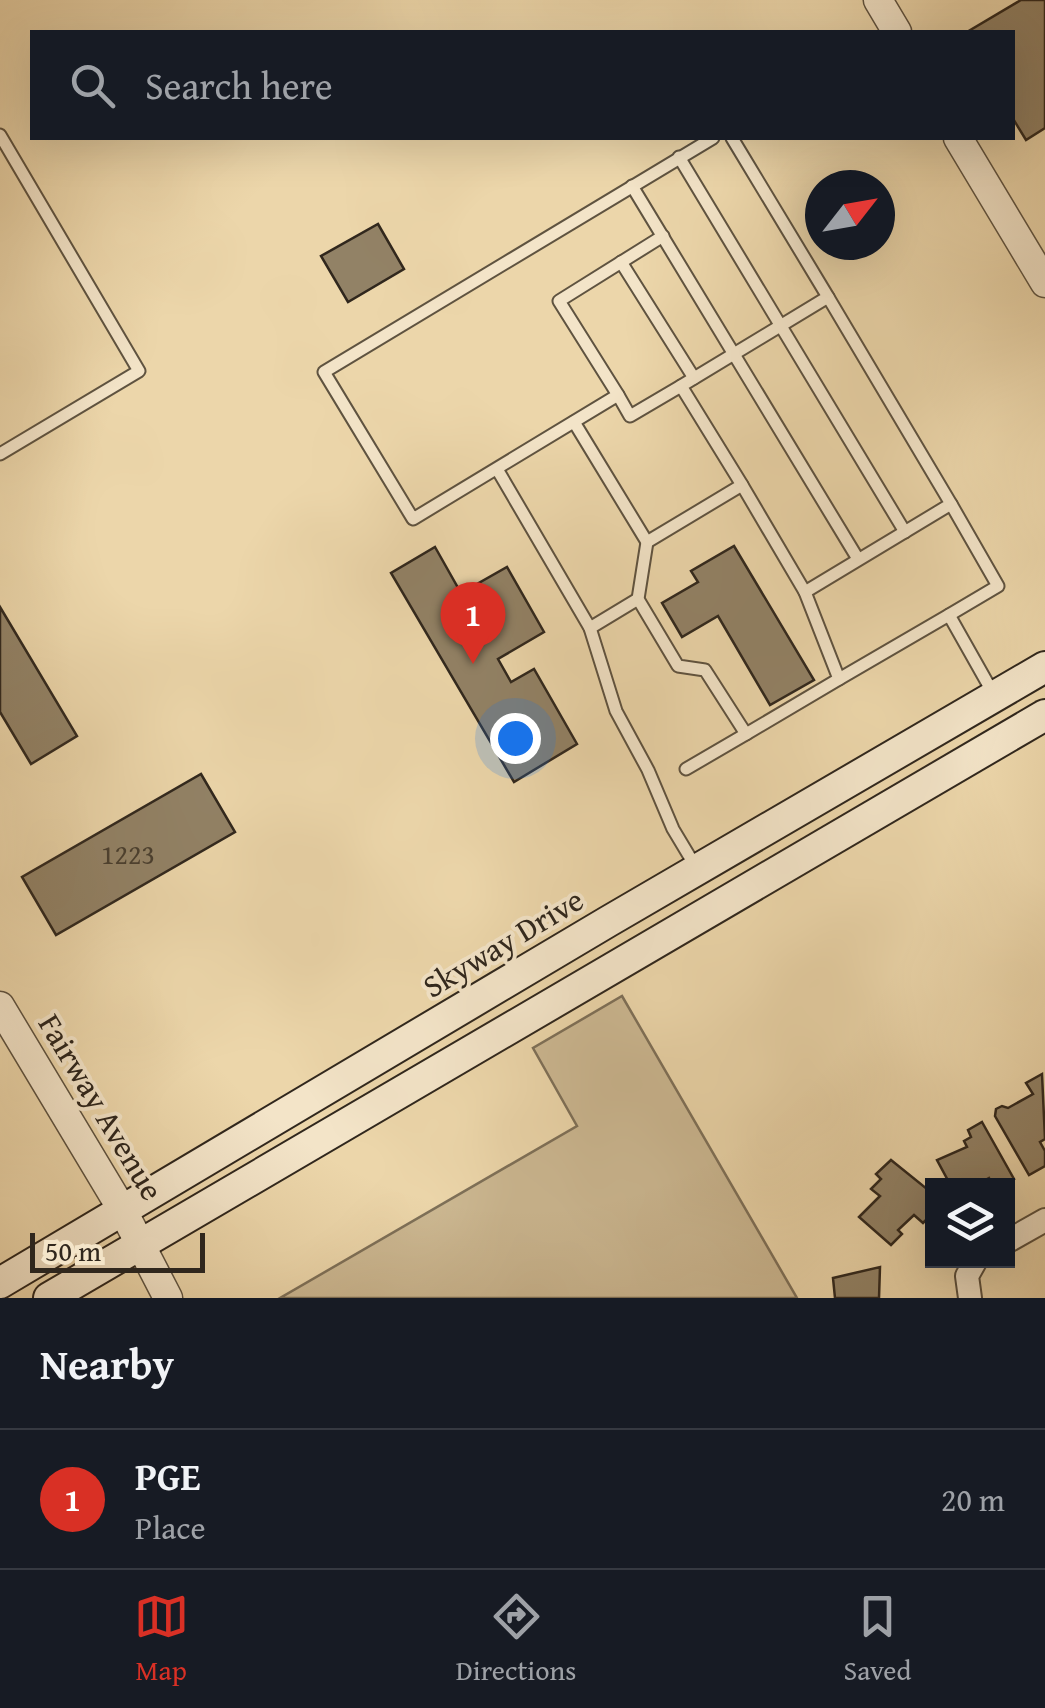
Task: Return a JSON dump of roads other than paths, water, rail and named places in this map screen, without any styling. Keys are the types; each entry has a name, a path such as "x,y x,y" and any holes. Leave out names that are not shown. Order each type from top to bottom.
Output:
{"main road":[{"name":"Skyway Drive","path":"0,1283 1045,667"},
{"path":"50,1298 1045,715"}],"street":[{"path":"878,0 892,30"},
{"path":"959,140 1043,275"},
{"name":"Fairway Avenue","path":"0,1006 123,1211 168,1298"},
{"path":"1015,1238 1045,1220"}],"lane":[{"path":"0,134 138,371 0,454"},
{"path":"618,395 413,519 324,372 709,140"},
{"path":"686,769 998,586 733,140"},
{"path":"679,157 905,532"},
{"path":"632,186 858,559"},
{"path":"663,236 559,301 630,416 828,297"},
{"path":"621,262 694,378"},
{"path":"681,386 804,592 839,679"},
{"path":"574,422 648,542 638,600 678,666 704,670 746,734"},
{"path":"496,469 590,628 616,710 673,829 697,869"},
{"path":"648,542 742,486"},
{"path":"804,592 951,504"},
{"path":"590,628 638,600"},
{"path":"949,616 995,696"}],"place":[{"name":"PGE","path":"473,664"}]}
